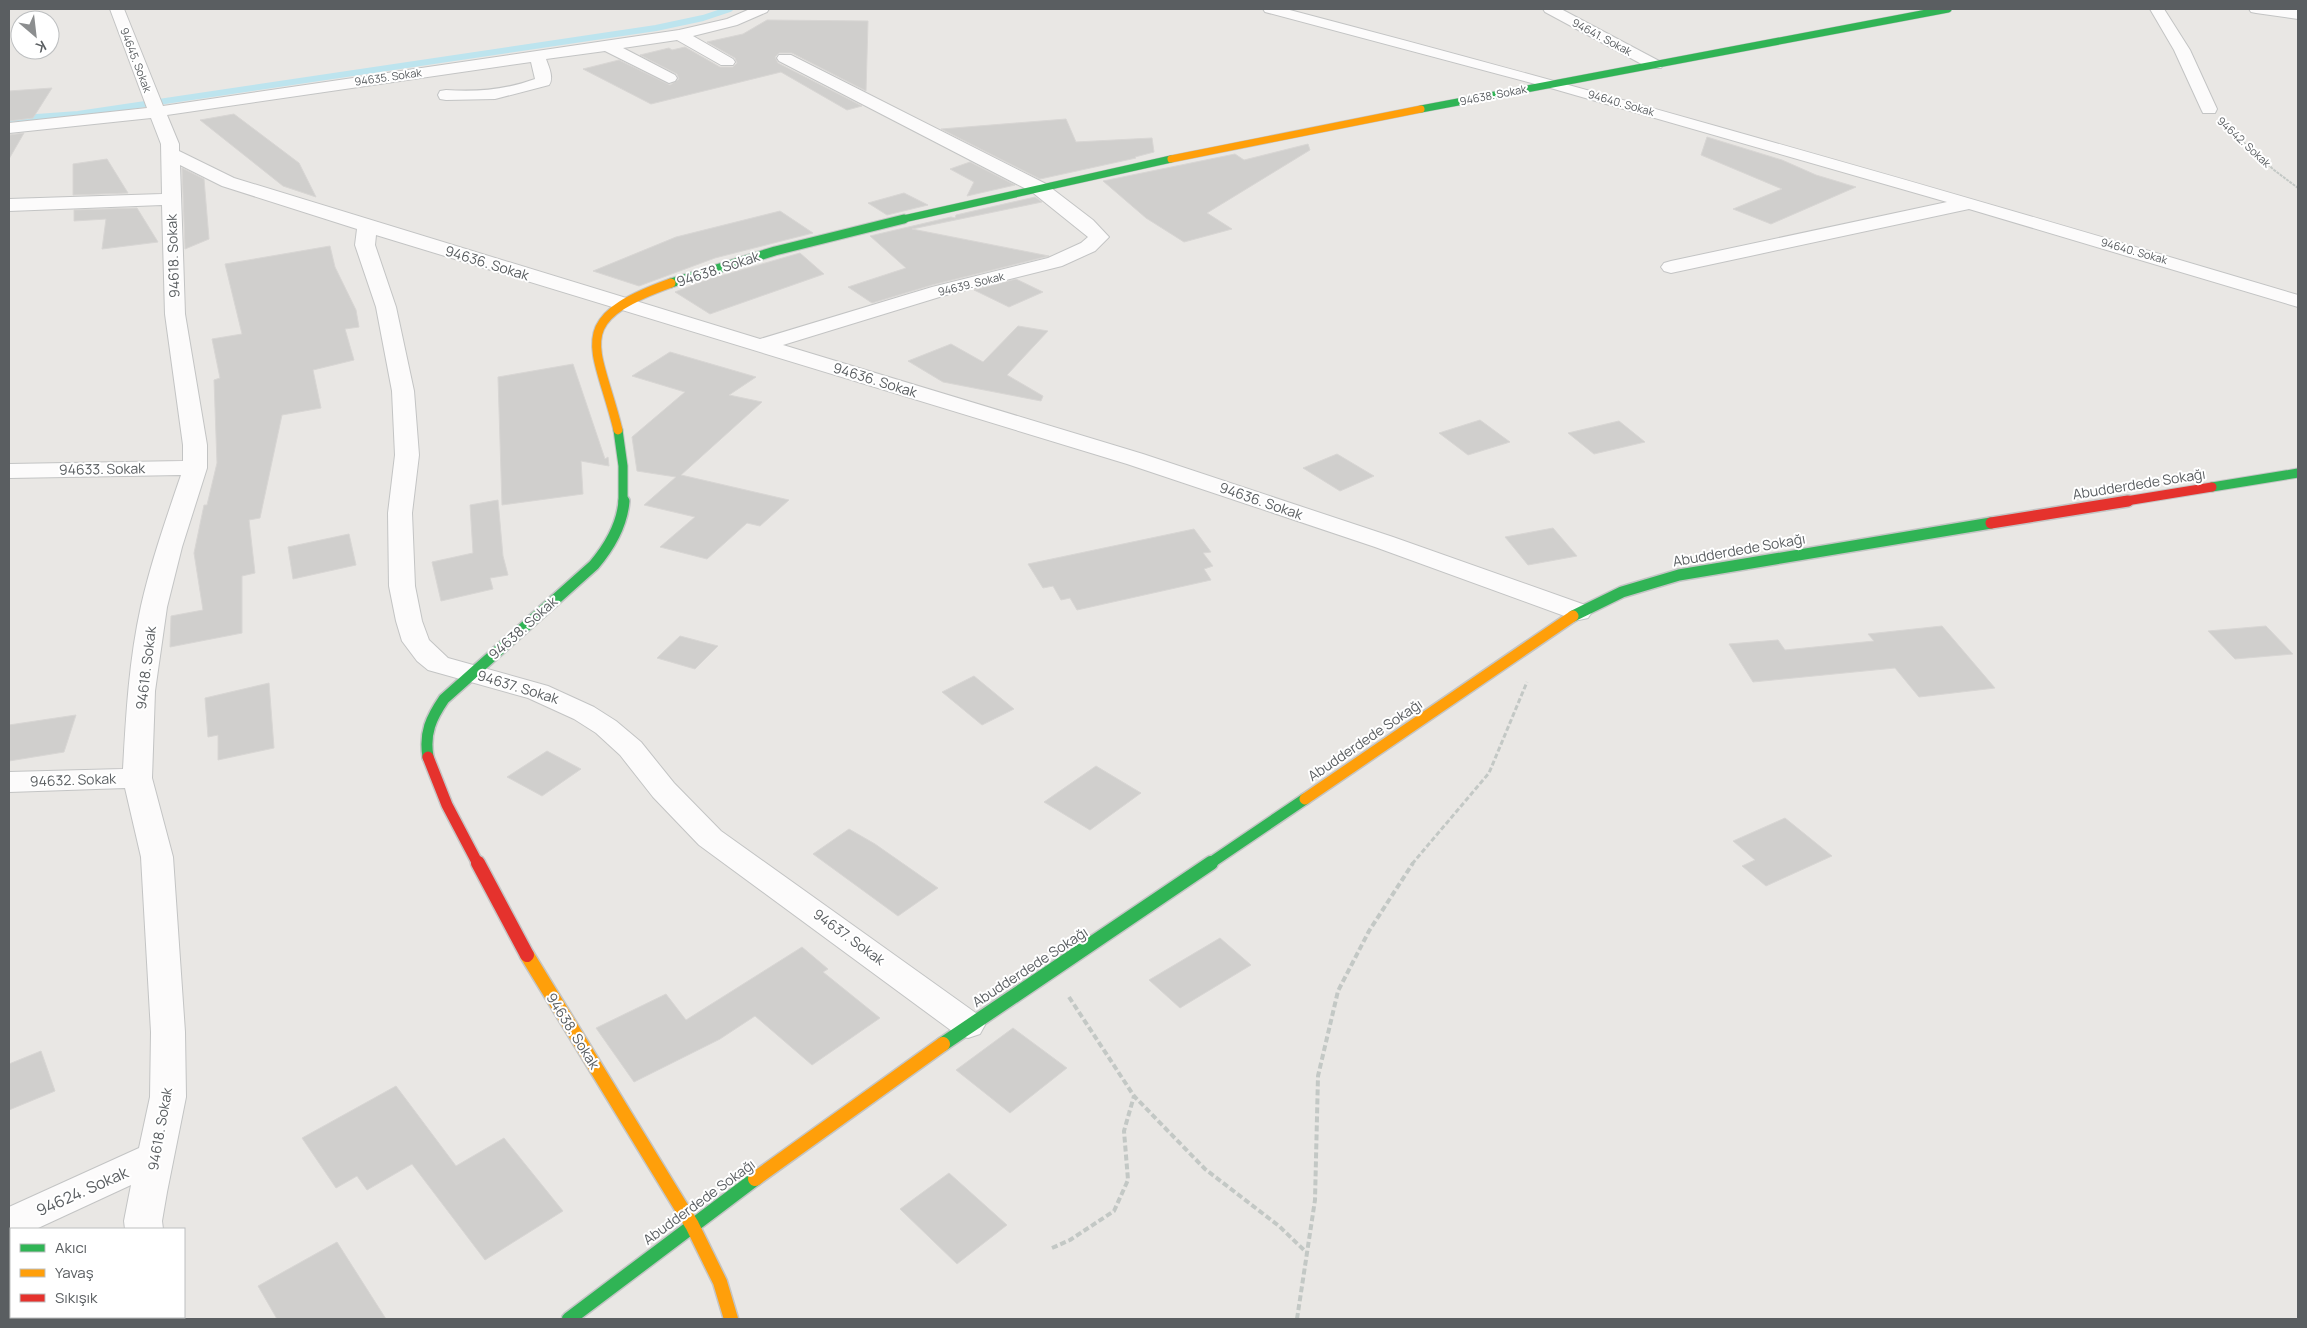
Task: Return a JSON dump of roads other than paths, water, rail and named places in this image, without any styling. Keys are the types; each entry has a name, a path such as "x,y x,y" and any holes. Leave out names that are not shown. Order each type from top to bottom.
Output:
{"street":[{"name":"94645. Sokak","path":"116,9 153,106"},
{"name":"94635. Sokak","path":"9,128 153,106 536,56 679,35 732,22 762,9"},
{"name":"94640. Sokak","path":"1270,9 1553,84 1969,203 2298,300"},
{"name":"94641. Sokak","path":"1550,9 1655,65"},
{"name":"94638. Sokak","path":"731,1319 728,1300 713,1264 692,1225 537,973 447,805 430,766 424,741 429,721 444,699 586,572 608,546 618,528 623,504 622,462 617,426 595,349 596,336 600,325 622,305 700,273 778,250 1039,188 1258,140 1948,9"},
{"name":"94642. Sokak","path":"2157,9 2182,50 2209,109"},
{"path":"2256,9 2298,15"},
{"path":"679,35 727,62"},
{"path":"608,46 669,78"},
{"path":"446,95 486,96 516,92 543,82 542,70 536,56"},
{"path":"785,58 1039,188"},
{"name":"94618. Sokak","path":"144,1228 145,1211 168,1097 168,1023 157,857 137,778 141,691 154,607 169,547 195,468 195,445 175,314 170,153 168,136 153,106"},
{"name":"94636. Sokak","path":"170,153 228,182 622,305 762,345 1135,459 1384,542 1579,612"},
{"name":"94639. Sokak","path":"762,345 939,291 1036,268 1070,256 1097,241 1099,237 1097,232 1039,188"},
{"path":"9,205 170,199"},
{"name":"94640. Sokak","path":"1671,267 1969,203"},
{"name":"94637. Sokak","path":"367,226 365,245 386,307 404,399 407,455 400,513 402,586 409,621 416,641 427,655 438,664 537,690 568,703 596,720 627,744 683,813 710,838 968,1025"},
{"name":"94633. Sokak","path":"9,471 195,468"},
{"name":"Abudderdede Sokağı","path":"569,1319 692,1225 968,1025 1051,972 1579,612 1617,592 1651,581 1695,572 2298,473"},
{"name":"94632. Sokak","path":"9,782 137,778"},
{"name":"94624. Sokak","path":"9,1224 156,1157"}],"waterway":[{"path":"9,119 78,114 656,28 703,18 730,9"}]}
